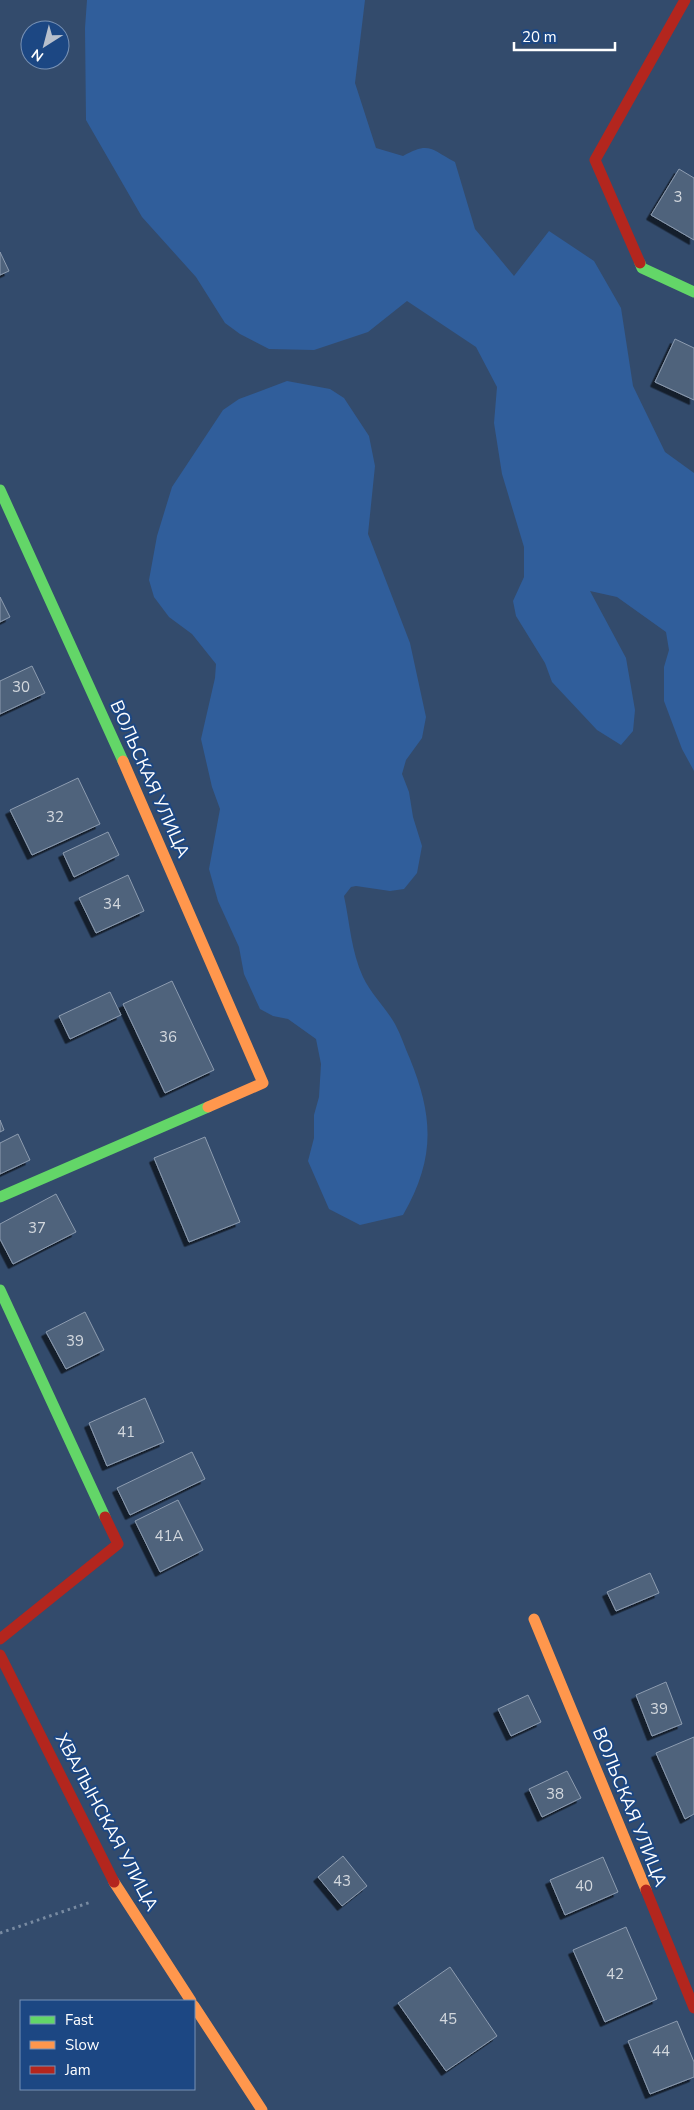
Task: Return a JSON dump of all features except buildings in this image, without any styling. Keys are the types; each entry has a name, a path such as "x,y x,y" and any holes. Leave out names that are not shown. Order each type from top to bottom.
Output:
{"street":[{"path":"685,0 594,160 642,268 694,292"},
{"name":"ВОЛЬСКАЯ УЛИЦА","path":"0,490 137,792 264,1083 0,1197"},
{"path":"0,1290 118,1544 0,1639"},
{"name":"ВОЛЬСКАЯ УЛИЦА","path":"534,1619 694,2008"},
{"name":"ХВАЛЫНСКАЯ УЛИЦА","path":"0,1655 120,1893 190,2000"},
{"path":"195,2008 262,2110"}],"path":[{"path":"0,1933 120,1893"}],"shaded area":[{"path":"87,0 365,0 355,83 376,148 403,156 412,151 430,148 455,162 475,229 514,276 549,231 594,261 621,308 633,386 665,452 694,473 694,771 682,749 664,701 664,667 669,650 666,632 617,597 590,591 626,658 635,710 633,731 621,745 597,730 552,682 545,663 516,616 513,601 524,577 524,547 502,474 494,423 497,387 476,347 407,301 368,332 314,350 269,349 240,334 225,323 196,277 142,217 86,120 85,28"},
{"path":"287,381 330,389 344,398 369,436 375,466 368,534 410,643 426,717 422,738 406,760 402,774 409,792 413,817 422,846 417,873 404,889 390,891 356,886 351,887 344,896 353,947 363,977 395,1024 418,1080 424,1100 428,1138 426,1157 421,1175 403,1215 360,1225 329,1209 308,1161 314,1138 314,1115 319,1097 321,1064 316,1039 288,1019 273,1016 260,1009 244,974 239,947 218,901 209,869 220,809 212,787 201,739 215,678 216,664 192,634 169,617 154,597 149,580 157,536 172,487 223,410 239,399"}],"traffic: fast":[{"path":"640,263 642,268 694,292"},
{"path":"0,490 123,761"},
{"path":"0,1197 208,1107"},
{"path":"0,1290 105,1517"}],"traffic: slow":[{"path":"123,761 263,1083 208,1107"},
{"path":"534,1619 646,1890"},
{"path":"114,1882 190,2000"},
{"path":"195,2008 262,2110"}],"traffic: jam":[{"path":"640,263 595,160 685,0"},
{"path":"0,1639 118,1544 105,1517"},
{"path":"0,1655 114,1882"},
{"path":"646,1890 694,2008"}]}
